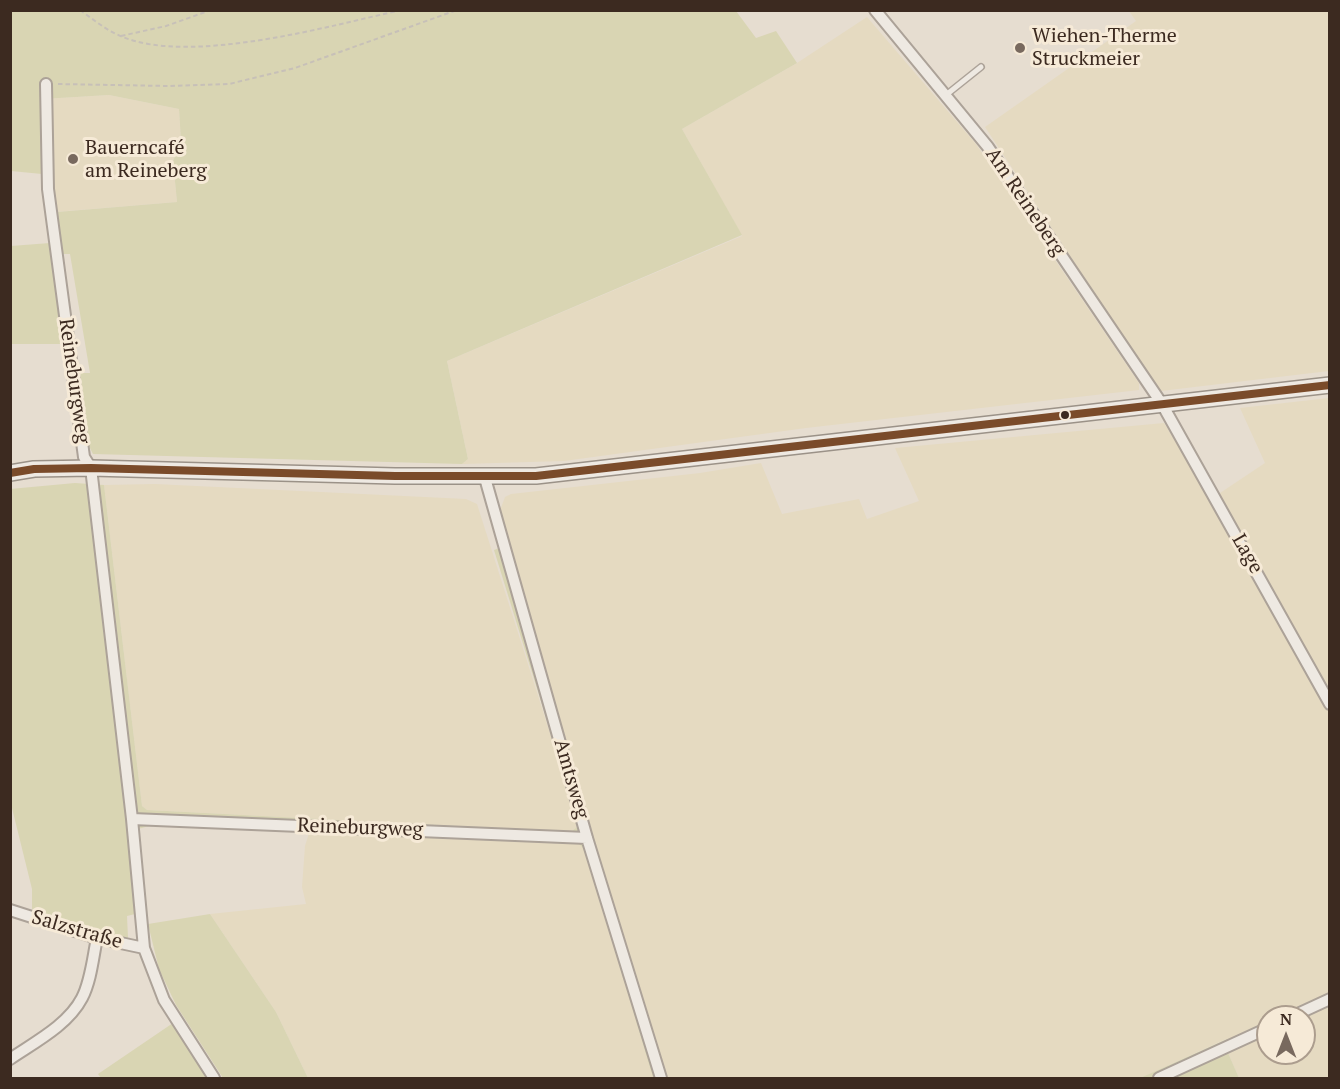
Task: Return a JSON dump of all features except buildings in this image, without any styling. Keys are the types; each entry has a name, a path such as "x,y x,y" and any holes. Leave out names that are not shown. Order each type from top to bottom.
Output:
{"main road":[{"path":"10,473 34,469 92,468 485,478 597,471 1329,385"}],"street":[{"name":"Am Reineberg","path":"875,10 988,147 1162,404"},
{"name":"Reineburgweg","path":"46,84 48,189 84,457 92,468 132,819 144,948 164,1000 214,1078"},
{"name":"Lage","path":"1162,404 1329,704"},
{"name":"Amtsweg","path":"485,478 587,838 662,1078"},
{"name":"Reineburgweg","path":"132,819 587,838"},
{"name":"Salzstraße","path":"10,910 97,938 144,948"},
{"path":"10,1059 50,1032 73,1011 83,997 97,938"},
{"path":"1159,1078 1256,1034"}],"lane":[{"path":"946,94 981,67"}],"path":[{"path":"80,10 120,36 171,46 243,42 285,36 401,10"},
{"path":"120,36 166,26 211,10"},
{"path":"46,84 168,86 230,84 295,68 457,10"}],"shaded area":[{"path":"11,11 736,11 756,38 776,31 797,63 682,129 742,235 447,361 468,459 462,464 93,454 88,444 76,373 90,373 70,254 60,254 57,212 177,202 173,161 181,142 179,109 109,95 43,99 42,174 11,171"},
{"path":"1129,11 1329,11 1329,371 1161,391 985,127 1136,21"},
{"path":"867,17 976,144 1139,383 1139,390 806,428 564,461 462,464 468,459 447,361 742,236 682,129 797,63"},
{"path":"109,95 179,109 181,142 173,161 177,202 55,212 53,174 42,174 43,99"},
{"path":"50,243 62,344 11,344 11,246"},
{"path":"1329,398 1329,1078 1239,1078 1225,1046 1226,1039 1140,1078 659,1078 621,931 507,545 499,513 505,497 511,494 700,473 761,463 782,514 859,499 867,519 919,501 895,448 1164,423 1211,499 1265,463 1240,408"},
{"path":"75,483 104,485 142,806 147,810 571,832 577,827 577,818 494,550 507,545 621,931 659,1078 653,1078 585,850 577,842 149,826 127,832 135,914 127,916 128,938 99,933 32,909 32,889 11,804 10,489"},
{"path":"155,484 466,499 477,504 577,818 577,827 571,832 147,810 142,806 104,485"},
{"path":"310,830 578,842 585,849 653,1078 308,1078 276,1012 210,914 306,904 302,887 305,846"},
{"path":"210,914 276,1012 308,1078 223,1078 176,1005 159,969 148,924"},
{"path":"173,1023 208,1078 101,1078 98,1074"},
{"path":"1227,1039 1229,1044 1225,1046 1239,1078 1140,1078"}],"transit line":[{"path":"10,473 34,469 91,468 395,476 536,476 1330,385"}],"place":[{"name":"Wiehen-Therme Struckmeier","path":"1020,48"},
{"name":"Bauerncafé am Reineberg","path":"73,159"}]}
